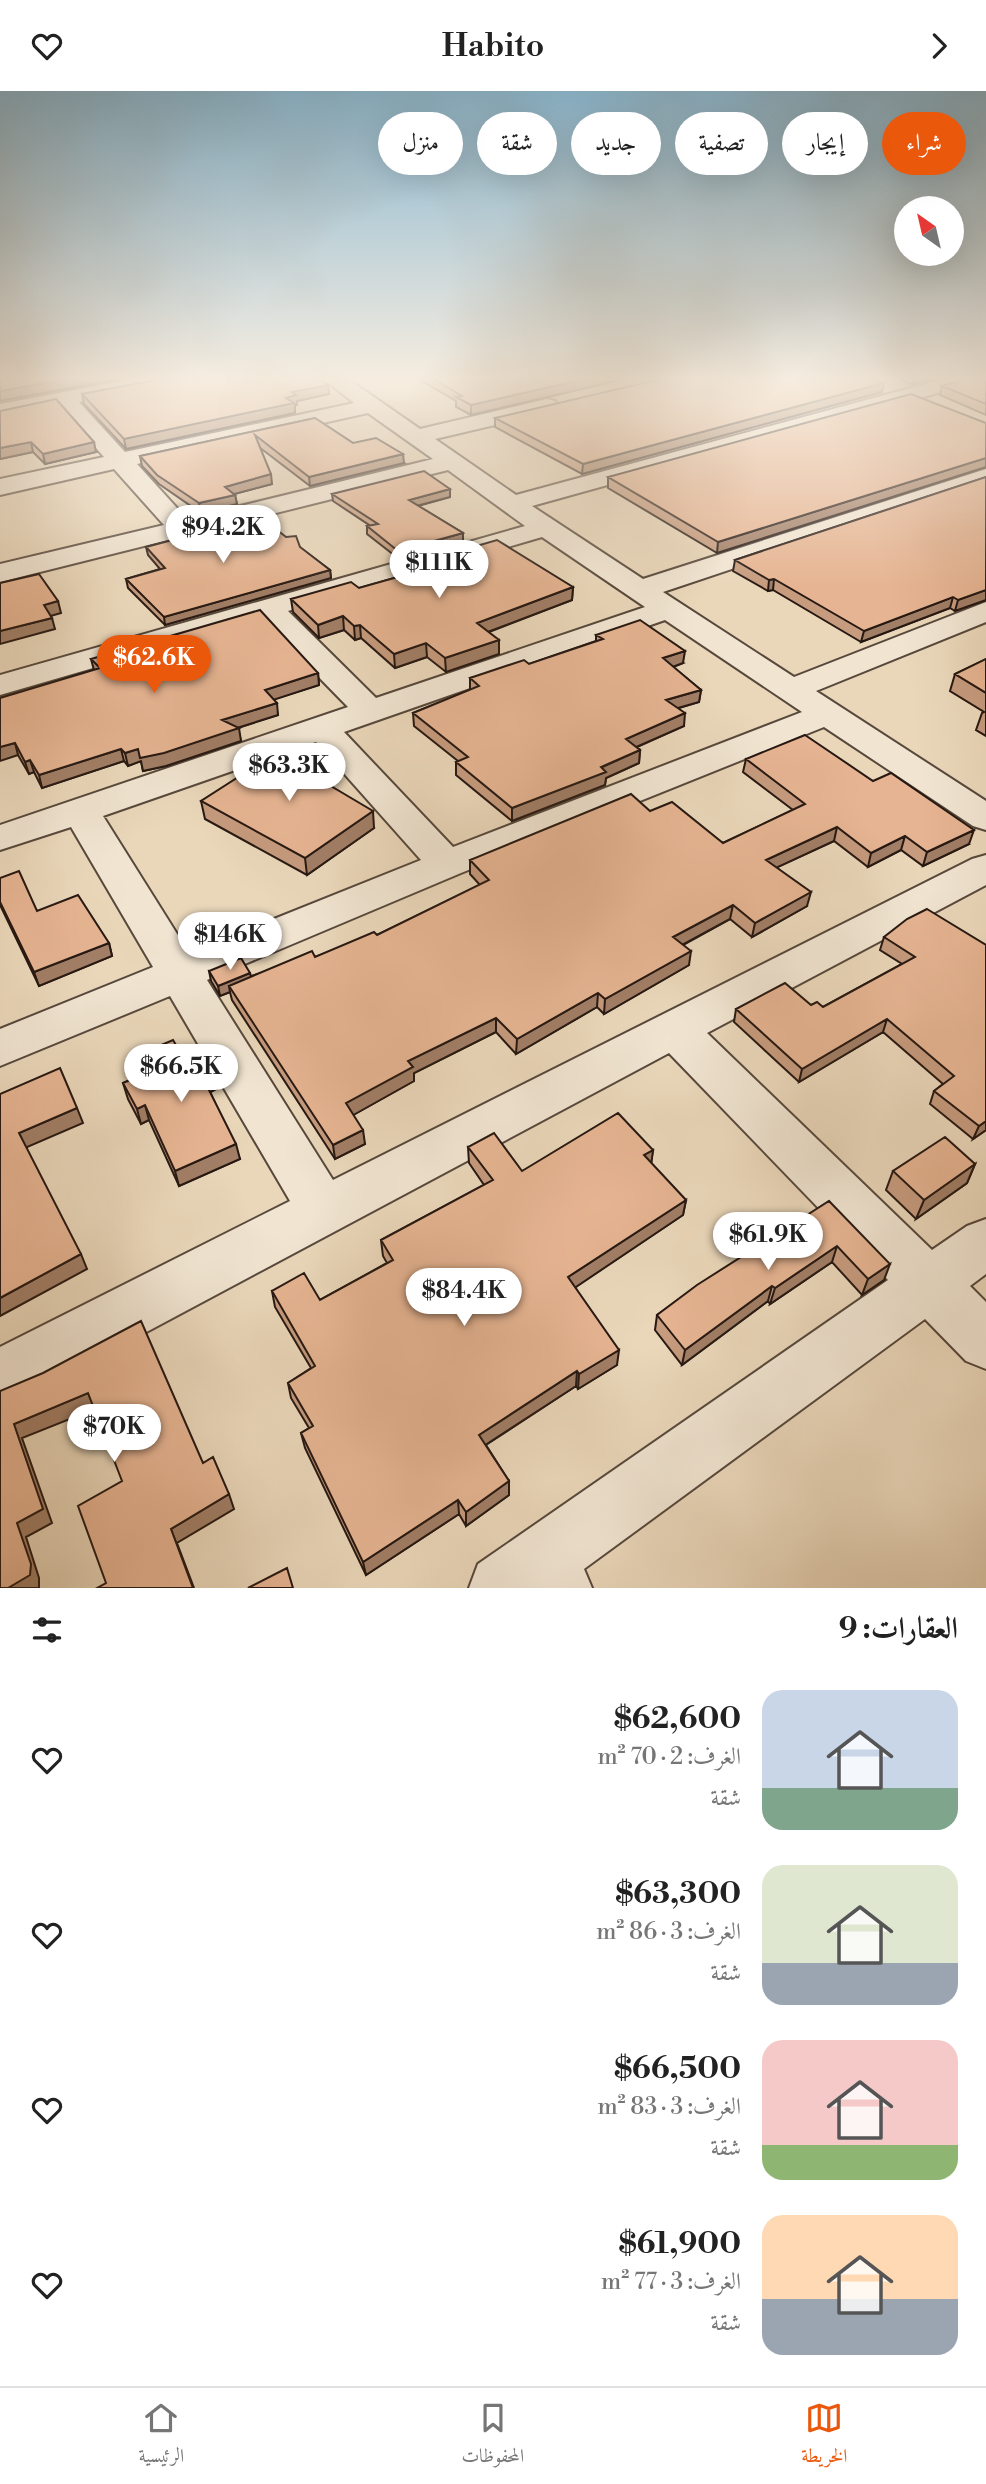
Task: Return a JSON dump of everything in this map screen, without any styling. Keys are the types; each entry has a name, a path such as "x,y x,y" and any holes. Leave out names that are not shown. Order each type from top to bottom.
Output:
{"street":[{"path":"108,447 181,529"},
{"path":"0,487 120,460 162,447"},
{"path":"430,447 546,528 986,818"},
{"path":"511,504 718,447"},
{"path":"0,573 452,462"},
{"path":"639,590 986,476"},
{"path":"2,681 546,528"},
{"path":"268,608 370,710"},
{"path":"0,838 668,609"},
{"path":"789,690 986,611"},
{"path":"0,1048 826,714"},
{"path":"321,727 447,865"},
{"path":"81,811 323,1210"},
{"path":"0,1378 986,868"},
{"path":"674,1029 986,1341"},
{"path":"534,1579 928,1282 986,1243"}],"building":[{"path":"36,447 73,447 43,454"},
{"path":"182,447 260,447 271,474 225,487 235,495 199,503 157,475 140,456"},
{"path":"270,447 391,447 403,454 309,477"},
{"path":"550,447 647,447 583,464"},
{"path":"718,447 986,447 986,458 718,542 608,477"},
{"path":"424,471 450,489 409,500 463,533 398,551 367,526 378,524 332,494"},
{"path":"986,477 986,590 958,600 953,597 864,631 774,579 769,580 735,560"},
{"path":"256,513 286,537 296,536 300,547 330,570 164,617 126,579 165,568 146,547 229,525 222,521"},
{"path":"497,540 573,587 477,623 499,640 445,658 426,643 394,654 360,625 354,626 343,616 318,625 291,599 351,582 359,588 426,569 418,563"},
{"path":"39,574 58,601 44,605 52,618 0,631 0,583"},
{"path":"260,610 318,673 265,690 277,703 222,720 239,728 164,753 140,758 138,749 125,753 121,749 39,775 30,760 25,762 15,743 0,747 0,698 100,668 91,659"},
{"path":"640,620 685,651 663,658 701,690 666,700 685,713 626,739 640,750 601,767 606,772 512,808 456,762 468,757 413,713 479,686 470,678 524,660 529,664 603,639 596,635"},
{"path":"986,659 986,693 955,674"},
{"path":"805,735 873,781 891,773 974,830 927,852 905,836 871,853 837,827 766,860 811,892 755,923 733,905 673,937 691,951 605,999 598,993 517,1039 496,1018 408,1061 413,1067 346,1103 363,1130 333,1145 229,986 312,951 315,957 374,932 377,935 489,880 470,860 631,794 650,811 672,802 723,843 805,804 746,759"},
{"path":"285,747 327,767 314,776 373,811 305,858 201,801"},
{"path":"19,871 37,911 78,895 109,943 34,972 0,902 0,878"},
{"path":"927,909 986,945 986,1121 979,1126 934,1091 954,1076 887,1019 802,1069 736,1009 785,983 811,1005 817,1002 823,1007 915,957 884,937 907,919"},
{"path":"241,958 250,973 218,986 209,971"},
{"path":"173,1040 183,1057 203,1048 217,1072 203,1078 236,1144 175,1171 145,1105 137,1109 123,1083 149,1072 140,1054"},
{"path":"60,1068 77,1108 19,1133 81,1254 0,1298 0,1094"},
{"path":"618,1113 653,1150 644,1155 686,1200 568,1277 619,1350 579,1374 577,1371 479,1435 509,1481 466,1512 458,1500 363,1562 301,1433 313,1426 288,1383 315,1366 272,1291 304,1273 320,1300 393,1260 381,1240 493,1180 468,1147 494,1133 522,1171"},
{"path":"945,1137 975,1164 924,1200 893,1171"},
{"path":"829,1201 890,1264 868,1279 837,1246 775,1288 772,1286 685,1350 657,1315 697,1285"},
{"path":"141,1321 203,1463 213,1457 229,1494 171,1529 193,1588 97,1588 106,1583 78,1506 122,1481 88,1393 14,1424 43,1509 17,1523 31,1564 30,1575 8,1588 0,1588 0,1391 43,1373"},
{"path":"287,1568 293,1588 248,1588"}]}
